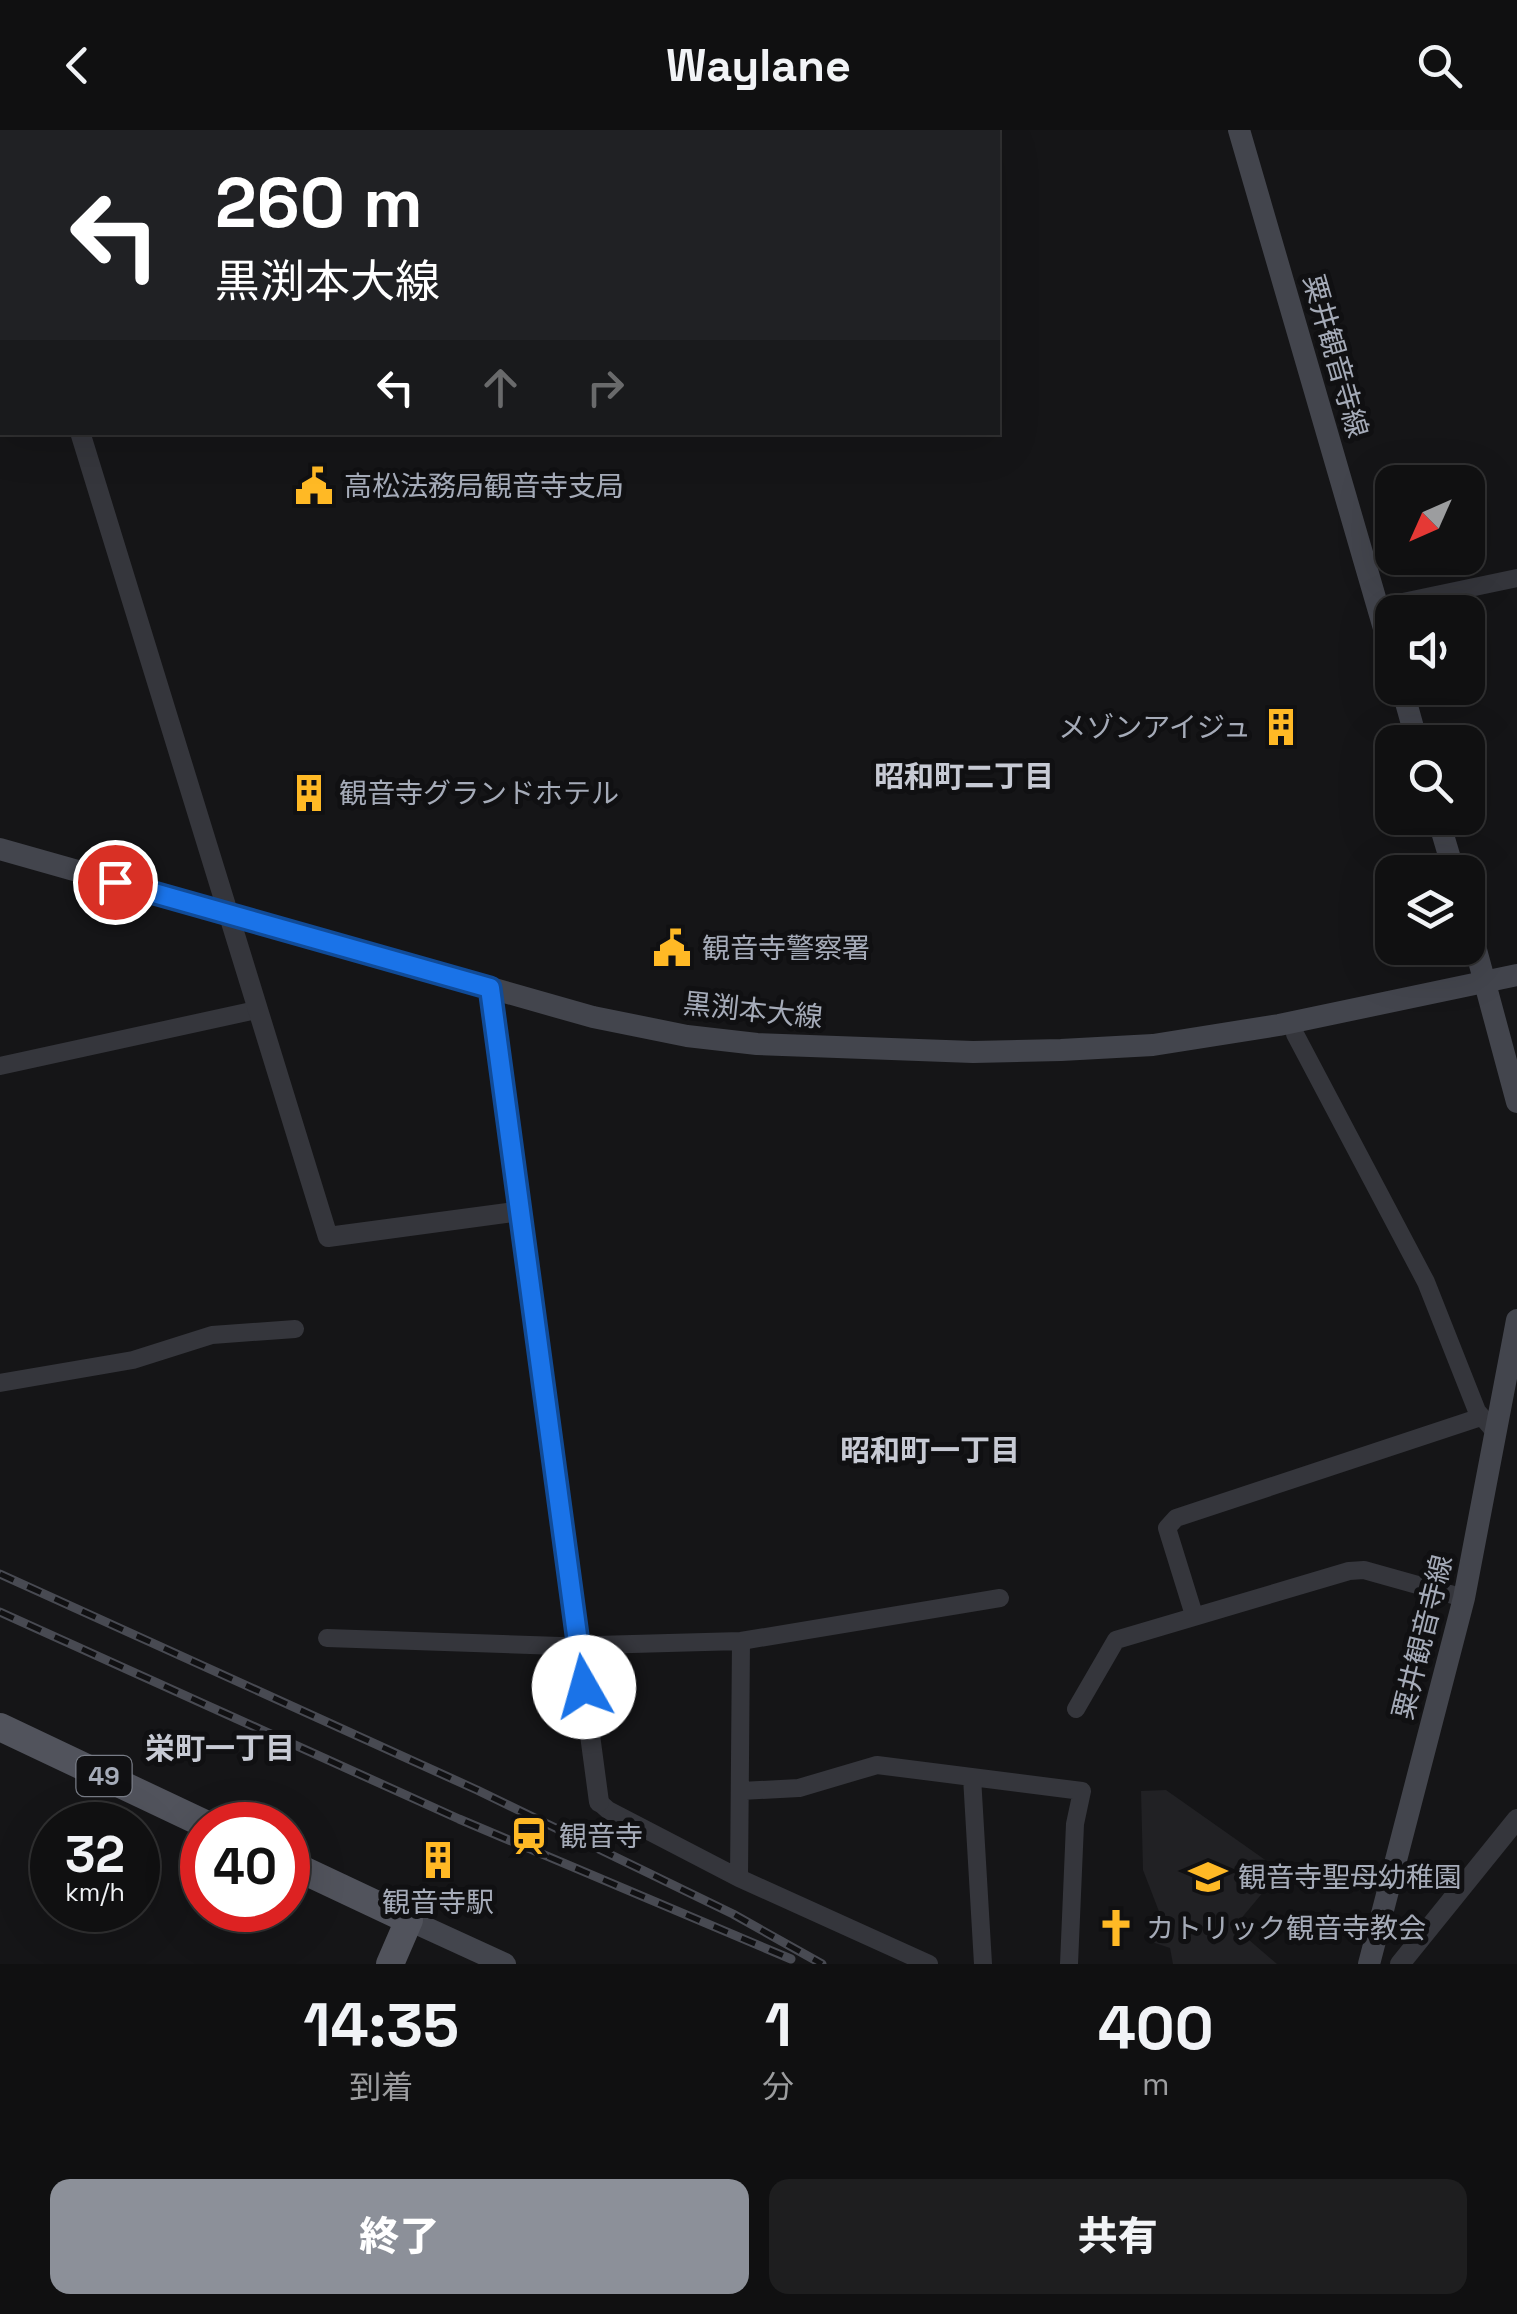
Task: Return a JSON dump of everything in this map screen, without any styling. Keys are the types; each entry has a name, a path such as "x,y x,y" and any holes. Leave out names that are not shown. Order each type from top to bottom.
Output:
{"main road":[{"name":"粟井観音寺線","path":"1239,130 1375,595"},
{"name":"黒渕本大線","path":"0,848 593,1017 687,1036 824,1048 973,1052 1153,1045 1279,1025 1517,974"},
{"path":"1481,965 1517,1102"},
{"name":"粟井観音寺線","path":"1369,1964 1464,1598 1489,1424 1517,1320"},
{"name":"49","path":"0,1727 180,1812"},
{"path":"310,1873 506,1964"},
{"path":"390,1964 408,1920"}],"street":[{"path":"81,435 328,1237 521,1211"},
{"path":"1436,595 1517,578"},
{"path":"490,988 599,1802 740,1878 929,1964"},
{"path":"0,1066 256,1010"},
{"path":"1194,1615 1167,1528 1176,1518 1489,1424 1426,1282 1295,1034"},
{"path":"0,1384 133,1360 212,1335 295,1329"},
{"path":"1076,1710 1116,1640 1194,1615 1364,1570 1464,1598"},
{"path":"327,1638 578,1646 741,1640 1000,1598"},
{"path":"740,1878 741,1640"},
{"path":"741,1792 799,1788 877,1765 1082,1791 1075,1824 1068,1964"},
{"path":"972,1777 984,1964"},
{"path":"1400,1964 1517,1818"}],"shaded area":[{"name":"観音寺聖母幼稚園","path":"1166,1790 1271,1864 1270,1884 1234,1927 1277,1964 1173,1964 1170,1948 1152,1942 1160,1914 1143,1870 1141,1791"}],"railway":[{"path":"0,1574 477,1790 733,1914 822,1964"},
{"path":"0,1612 459,1819 791,1959"}],"place":[{"name":"高松法務局観音寺支局","path":"314,486"},
{"name":"メゾンアイジュ","path":"1281,727"},
{"name":"観音寺グランドホテル","path":"309,793"},
{"name":"観音寺警察署","path":"672,948"},
{"name":"観音寺","path":"529,1836"},
{"name":"観音寺駅","path":"438,1860"},
{"name":"観音寺聖母幼稚園","path":"1208,1877"},
{"name":"カトリック観音寺教会","path":"1116,1928"}],"district":[{"name":"昭和町二丁目","path":"964,777"},
{"name":"昭和町一丁目","path":"930,1451"},
{"name":"栄町一丁目","path":"220,1749"}],"route":[{"path":"115,882 490,988 584,1687"}]}
